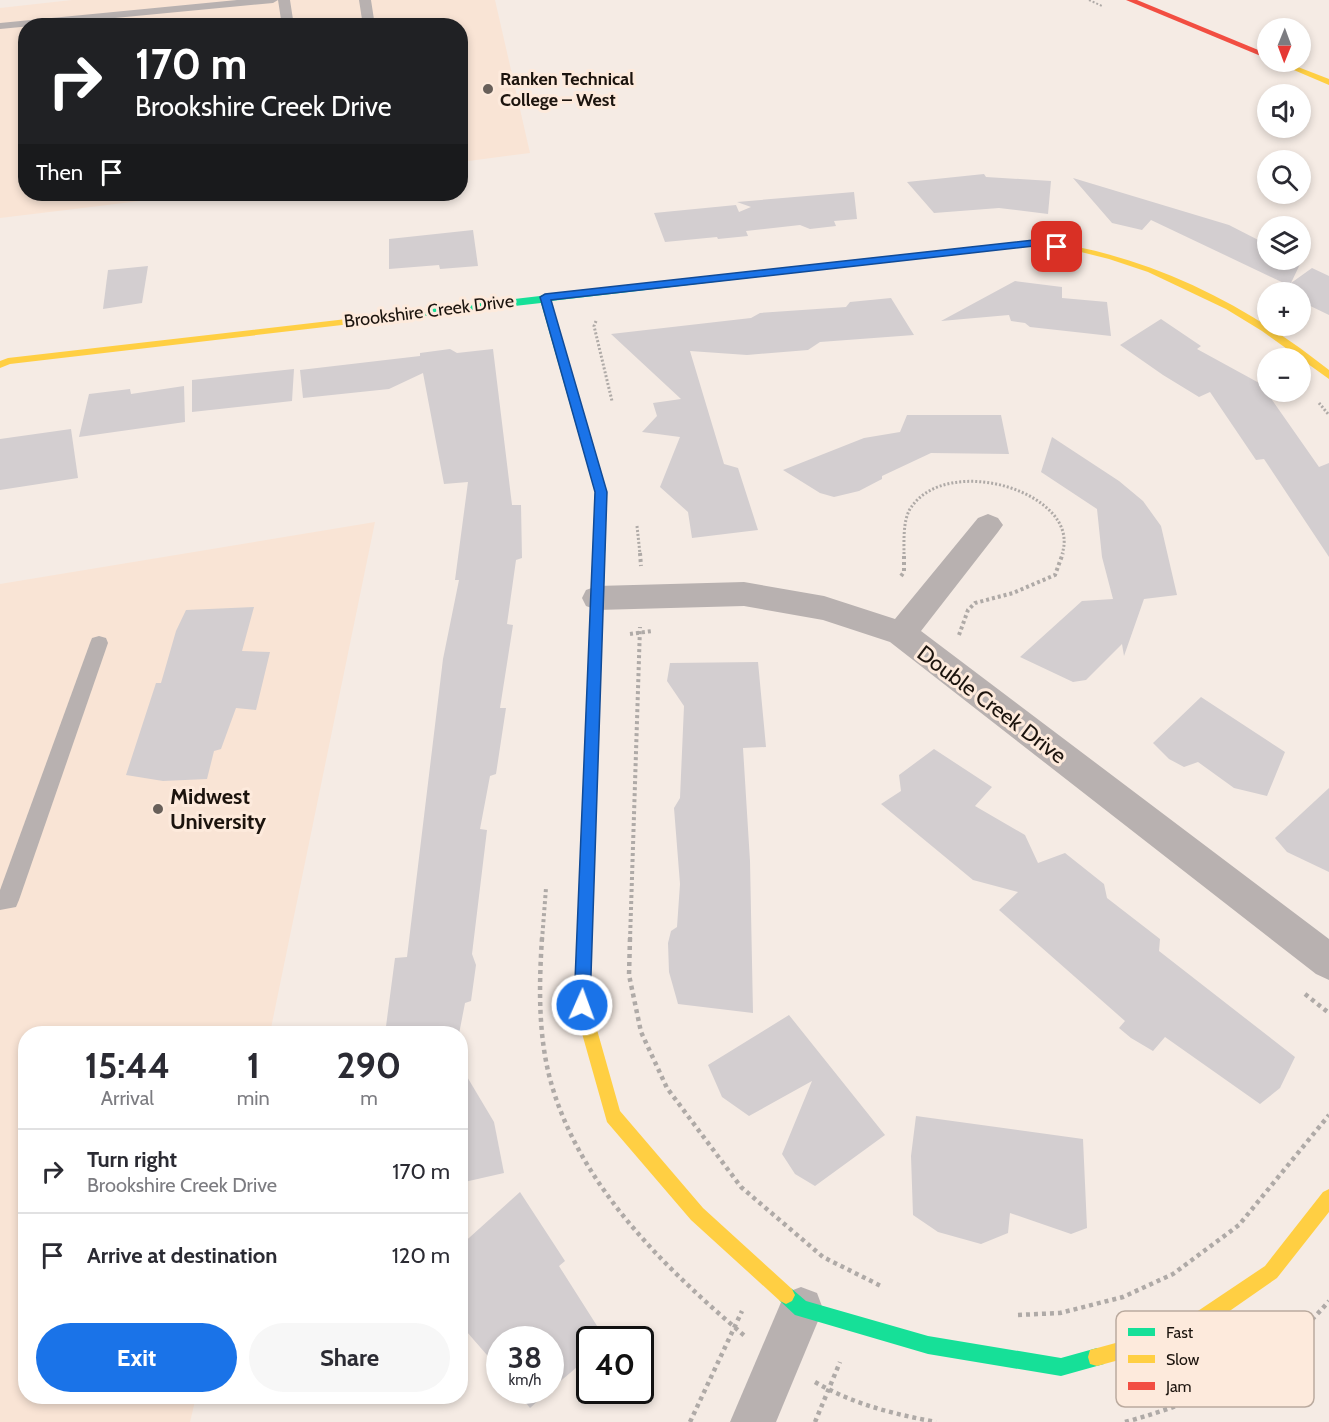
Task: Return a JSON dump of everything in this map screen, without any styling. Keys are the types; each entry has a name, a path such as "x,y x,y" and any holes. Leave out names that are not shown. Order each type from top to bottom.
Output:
{"street":[{"path":"1130,0 1257,52"},
{"path":"1304,72 1329,82"},
{"name":"Brookshire Creek Drive","path":"0,364 8,361 545,297 1034,243 1103,255 1165,275 1233,309 1294,345 1329,375"},
{"path":"545,297 601,492 582,1005 613,1116 697,1214 801,1309 928,1345 1061,1367 1116,1352"},
{"path":"901,633 988,525"},
{"name":"Double Creek Drive","path":"597,598 744,594 824,608 901,633 1329,962"},
{"path":"1213,1311 1271,1272 1329,1198"},
{"path":"753,1422 801,1309"}],"lane":[{"path":"84,18 273,0"},
{"path":"284,0 287,18"},
{"path":"364,0 367,18"},
{"path":"0,26 18,24"},
{"path":"0,900 8,900 99,643"}],"path":[{"path":"600,311 594,326 613,406"},
{"path":"636,517 641,570 630,975 641,1032 667,1088 741,1187 823,1257 886,1288"},
{"path":"596,634 640,634 658,628"},
{"path":"1301,991 1329,1013"},
{"path":"1009,1315 1060,1313 1092,1305 1123,1297 1173,1274 1239,1225 1329,1115"},
{"path":"690,1422 760,1273"},
{"path":"1314,1318 1329,1301"},
{"path":"815,1422 855,1324"},
{"path":"1125,1422 1179,1407"}],"shaded area":[{"name":"Ranken Technical College – West","path":"72,0 495,0 530,153 468,161 468,18 18,18 18,201 140,201 0,218 0,8"},
{"name":"Midwest University","path":"375,522 271,1026 18,1026 18,1404 194,1404 190,1422 0,1422 0,584"}],"building":[{"path":"984,174 986,177 1051,181 1048,214 999,208 934,213 907,182"},
{"path":"1073,178 1229,225 1257,239 1257,270 1297,270 1291,282 1282,282 1151,220 1142,230 1112,223"},
{"path":"854,192 857,219 834,221 836,226 810,229 800,225 746,231 748,236 665,242 654,213 736,205 739,212 751,207 737,202"},
{"path":"473,230 478,266 440,269 439,265 389,269 389,239"},
{"path":"148,266 142,303 103,309 108,270"},
{"path":"1312,268 1329,276 1329,315 1311,306 1311,282 1292,282"},
{"path":"1015,281 1062,287 1062,298 1107,302 1111,336 1030,327 1025,323 1011,321 1009,315 941,321"},
{"path":"891,298 914,335 820,342 808,350 747,355 690,351 724,464 738,468 758,530 692,538 688,512 660,487 680,437 642,432 657,416 653,403 681,399 611,334 751,318 760,313 846,307 850,302"},
{"path":"1161,319 1201,346 1197,349 1257,382 1257,402 1274,402 1319,467 1329,463 1329,557 1264,459 1256,460 1210,392 1199,397 1120,345"},
{"path":"450,349 457,353 493,349 512,505 521,505 522,558 516,560 507,624 513,625 500,708 506,708 496,774 490,776 480,829 487,830 472,954 476,965 471,1001 465,1003 461,1026 386,1026 395,958 407,957 443,659 459,580 455,580 468,482 444,484 423,373 389,389 303,398 300,370 420,356 420,353"},
{"path":"294,369 292,401 192,412 192,380"},
{"path":"184,386 185,422 79,437 89,394 130,389 131,394"},
{"path":"907,415 1001,415 1009,454 931,453 882,476 882,479 859,491 834,497 820,493 783,470 864,438 900,432"},
{"path":"71,429 78,478 0,490 0,439"},
{"path":"1052,437 1119,481 1143,501 1161,526 1177,595 1144,599 1124,656 1122,644 1086,680 1073,682 1020,657 1082,601 1113,599 1102,557 1097,509 1041,472"},
{"path":"254,607 242,651 270,652 256,710 236,708 221,749 214,751 207,779 163,781 126,775 156,683 161,683 176,631 186,610"},
{"path":"758,662 766,747 743,748 750,861 753,1013 678,1004 669,972 668,943 671,931 677,927 680,884 674,808 680,798 684,706 667,681 670,663"},
{"path":"1201,697 1285,752 1267,796 1234,788 1198,762 1184,767 1169,759 1153,743"},
{"path":"934,749 992,787 975,806 1025,835 1038,863 1065,853 1104,884 1107,898 1160,939 1159,951 1295,1057 1280,1088 1260,1104 1165,1037 1153,1051 1131,1038 1119,1028 1125,1021 999,910 1018,892 973,880 881,804 901,791 899,775"},
{"path":"1329,788 1329,872 1287,852 1275,838"},
{"path":"789,1015 885,1135 815,1186 795,1174 782,1154 812,1081 749,1116 722,1097 708,1065"},
{"path":"468,1078 494,1122 504,1173 468,1181"},
{"path":"916,1116 1083,1139 1087,1228 1071,1234 1010,1213 1008,1233 981,1244 938,1232 913,1215 911,1156"},
{"path":"520,1192 565,1261 559,1266 597,1326 576,1326 576,1368 564,1378 564,1326 486,1326 486,1354 468,1333 468,1239"}],"traffic: fast":[{"path":"381,318 917,256"},
{"path":"545,297 601,492 598,585"},
{"path":"786,1295 801,1309 928,1345 1061,1367 1097,1357"}],"traffic: slow":[{"path":"1304,72 1329,82"},
{"path":"917,256 1035,243 1073,248 1112,257 1152,270 1229,307 1266,328 1329,375"},
{"path":"0,365 8,361 381,318"},
{"path":"586,897 582,1005 613,1116 697,1214 786,1295"},
{"path":"1213,1311 1271,1272 1329,1198"},
{"path":"1097,1357 1116,1352"}],"traffic: jam":[{"path":"1130,0 1257,52"},
{"path":"586,897 598,585"}],"place":[{"name":"Ranken Technical College – West","path":"488,89"},
{"name":"Midwest University","path":"158,809"}],"route":[{"path":"582,1005 601,492 545,297 1034,243 1057,247"}]}
